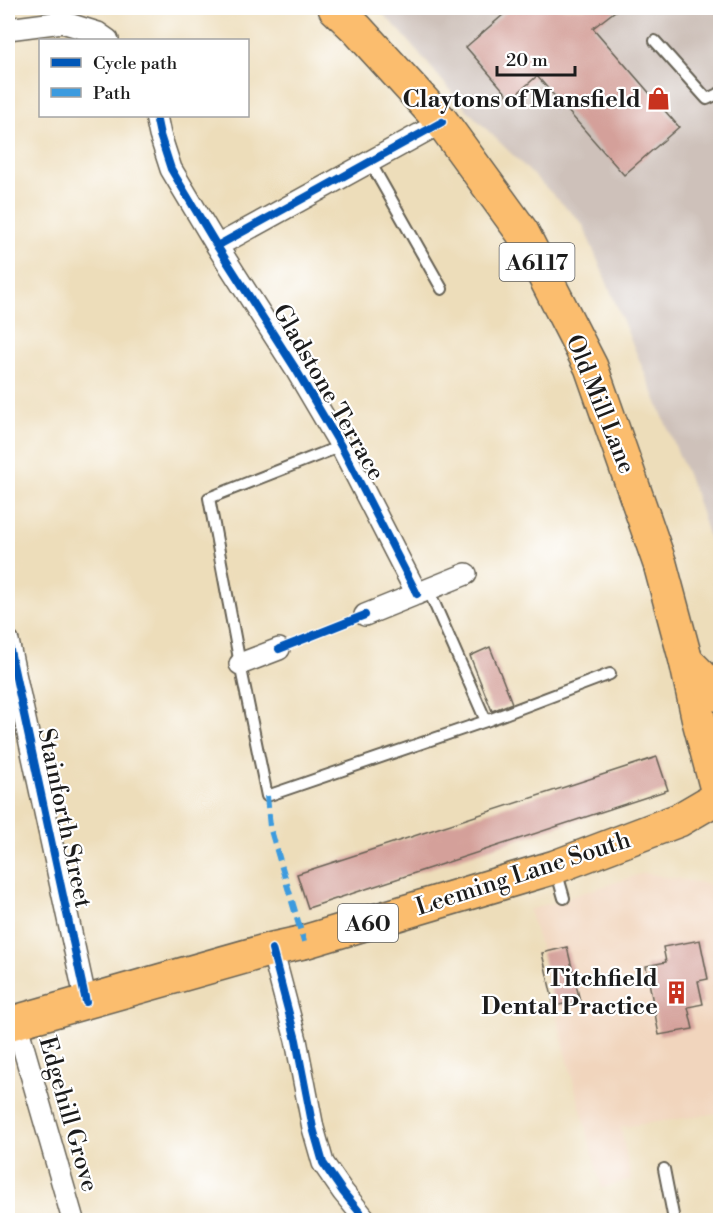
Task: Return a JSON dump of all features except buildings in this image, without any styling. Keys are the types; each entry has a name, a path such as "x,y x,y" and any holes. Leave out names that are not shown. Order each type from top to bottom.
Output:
{"main road":[{"name":"Old Mill Lane","path":"335,8 442,122 522,232 591,367 660,564 720,799"},
{"path":"686,661 720,695"},
{"name":"Leeming Lane South","path":"12,1023 272,949 304,942 555,867 679,820 720,799"}],"street":[{"path":"8,29 62,22 98,33 107,39"},
{"name":"Gladstone Terrace","path":"156,117 171,169 295,368 423,592"},
{"path":"217,246 442,122"},
{"path":"365,615 466,574"},
{"name":"Stainforth Street","path":"8,641 86,1002"},
{"path":"240,664 279,649"},
{"path":"272,949 296,1041 313,1128 324,1163 366,1221"},
{"name":"Edgehill Grove","path":"12,1023 73,1221"}],"lane":[{"path":"655,41 707,99 720,93"},
{"path":"370,162 442,289"},
{"path":"341,446 210,498 267,796 486,721 610,674"},
{"path":"423,592 486,721"},
{"path":"555,867 564,898"},
{"path":"664,1169 674,1221"}],"shaded area":[{"path":"377,8 720,8 720,572 694,491 582,223 468,111 401,32"},
{"path":"644,873 715,885 720,902 720,1113 621,1127 631,1179 602,1188 529,910"}],"marked path":[{"path":"267,796 270,827 304,942"}],"cycle path":[{"path":"156,117 171,169 217,246 442,122"},
{"path":"217,246 295,368 341,446 417,594"},
{"path":"279,649 365,615"},
{"path":"8,641 86,1002"},
{"path":"272,949 296,1040 313,1128 323,1163 366,1220"}],"place":[{"name":"Claytons of Mansfield","path":"659,99"},
{"name":"Titchfield Dental Practice","path":"676,992"}]}
